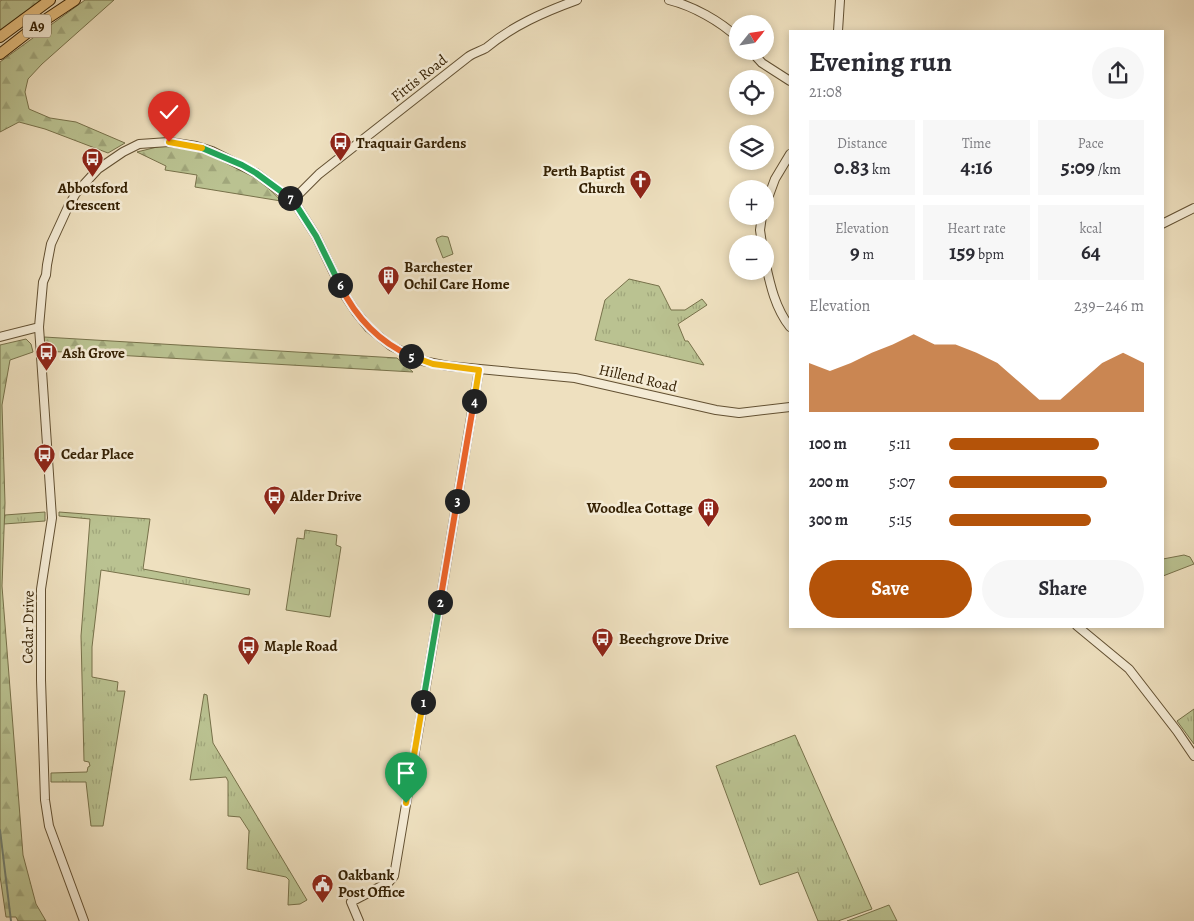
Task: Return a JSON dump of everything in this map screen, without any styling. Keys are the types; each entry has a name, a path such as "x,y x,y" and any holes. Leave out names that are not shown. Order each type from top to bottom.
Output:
{"highway":[{"name":"A9","path":"0,37 50,0"},
{"name":"A9","path":"0,54 36,26 75,0"}],"street":[{"name":"Fittis Road","path":"293,200 319,174 468,57 485,49 493,40 531,19 577,0"},
{"path":"669,0 700,12 729,31"},
{"path":"838,30 840,0"},
{"path":"759,60 789,80"},
{"name":"Cedar Drive","path":"84,921 49,826 45,800 41,680 41,589 52,518 39,327 43,282 52,244 64,214 76,194 98,169 139,144 158,142 180,143 212,151 242,165 293,200"},
{"path":"774,181 789,156"},
{"name":"Hillend Road","path":"293,200 316,236 344,294 356,312 377,335 391,346 423,361 479,370 575,378 731,412 759,412 789,407"},
{"path":"1164,223 1194,208"},
{"path":"770,280 775,300 783,318 789,326"},
{"path":"0,337 39,327"},
{"path":"359,921 351,902 389,882 394,876 479,370"},
{"path":"1079,628 1129,669 1177,730 1194,756"}],"green space":[{"path":"47,0 0,33 0,1"},
{"path":"85,0 114,0 42,64 28,79 25,92 29,109 50,118 76,122 125,143 108,153 45,129 19,122 0,132 0,62"},
{"path":"161,146 192,149 217,156 252,175 281,201 195,187 197,175 165,170 166,166 137,152"},
{"path":"442,236 448,237 453,254 443,258 436,240"},
{"path":"629,279 659,286 671,310 685,310 702,299 707,305 678,324 685,341 688,341 704,365 595,340 605,300"},
{"path":"44,337 397,358 413,372 45,351"},
{"path":"26,339 31,344 33,352 10,360 2,405 5,503 2,586 23,855 36,904 46,921 18,921 16,917 6,917 0,876 0,345"},
{"path":"45,512 45,521 4,524 5,515"},
{"path":"59,512 150,519 143,569 250,589 249,595 101,570 92,647 92,677 118,682 117,691 125,691 103,826 91,826 86,782 51,782 51,773 87,772 90,766 89,762 84,761 81,636 90,519 59,516"},
{"path":"305,530 337,535 336,545 341,547 330,617 286,610 297,538 304,539"},
{"path":"1184,555 1190,557 1194,564 1164,576 1164,559"},
{"path":"204,694 207,695 213,743 307,900 300,904 288,905 289,880 286,877 247,869 249,831 240,817 228,816 228,781 226,777 190,780"},
{"path":"1194,709 1194,744 1177,721"},
{"path":"795,735 872,909 838,921 818,921 798,872 760,885 716,766"},
{"path":"889,905 897,921 847,921"}],"waterway":[{"path":"0,830 11,921"}],"place":[{"name":"Traquair Gardens","path":"340,162"},
{"name":"Abbotsford Crescent","path":"93,178"},
{"name":"Perth Baptist Church","path":"641,199"},
{"name":"Barchester Ochil Care Home","path":"388,295"},
{"name":"Ash Grove","path":"46,372"},
{"name":"Cedar Place","path":"45,473"},
{"name":"Alder Drive","path":"274,515"},
{"name":"Woodlea Cottage","path":"709,527"},
{"name":"Beechgrove Drive","path":"603,658"},
{"name":"Maple Road","path":"248,665"},
{"name":"Oakbank Post Office","path":"322,903"}],"route":[{"path":"169,142 196,146 212,151 242,165 293,200 316,236 344,294 356,312 369,328 391,346 423,361 479,370 406,803"}]}
